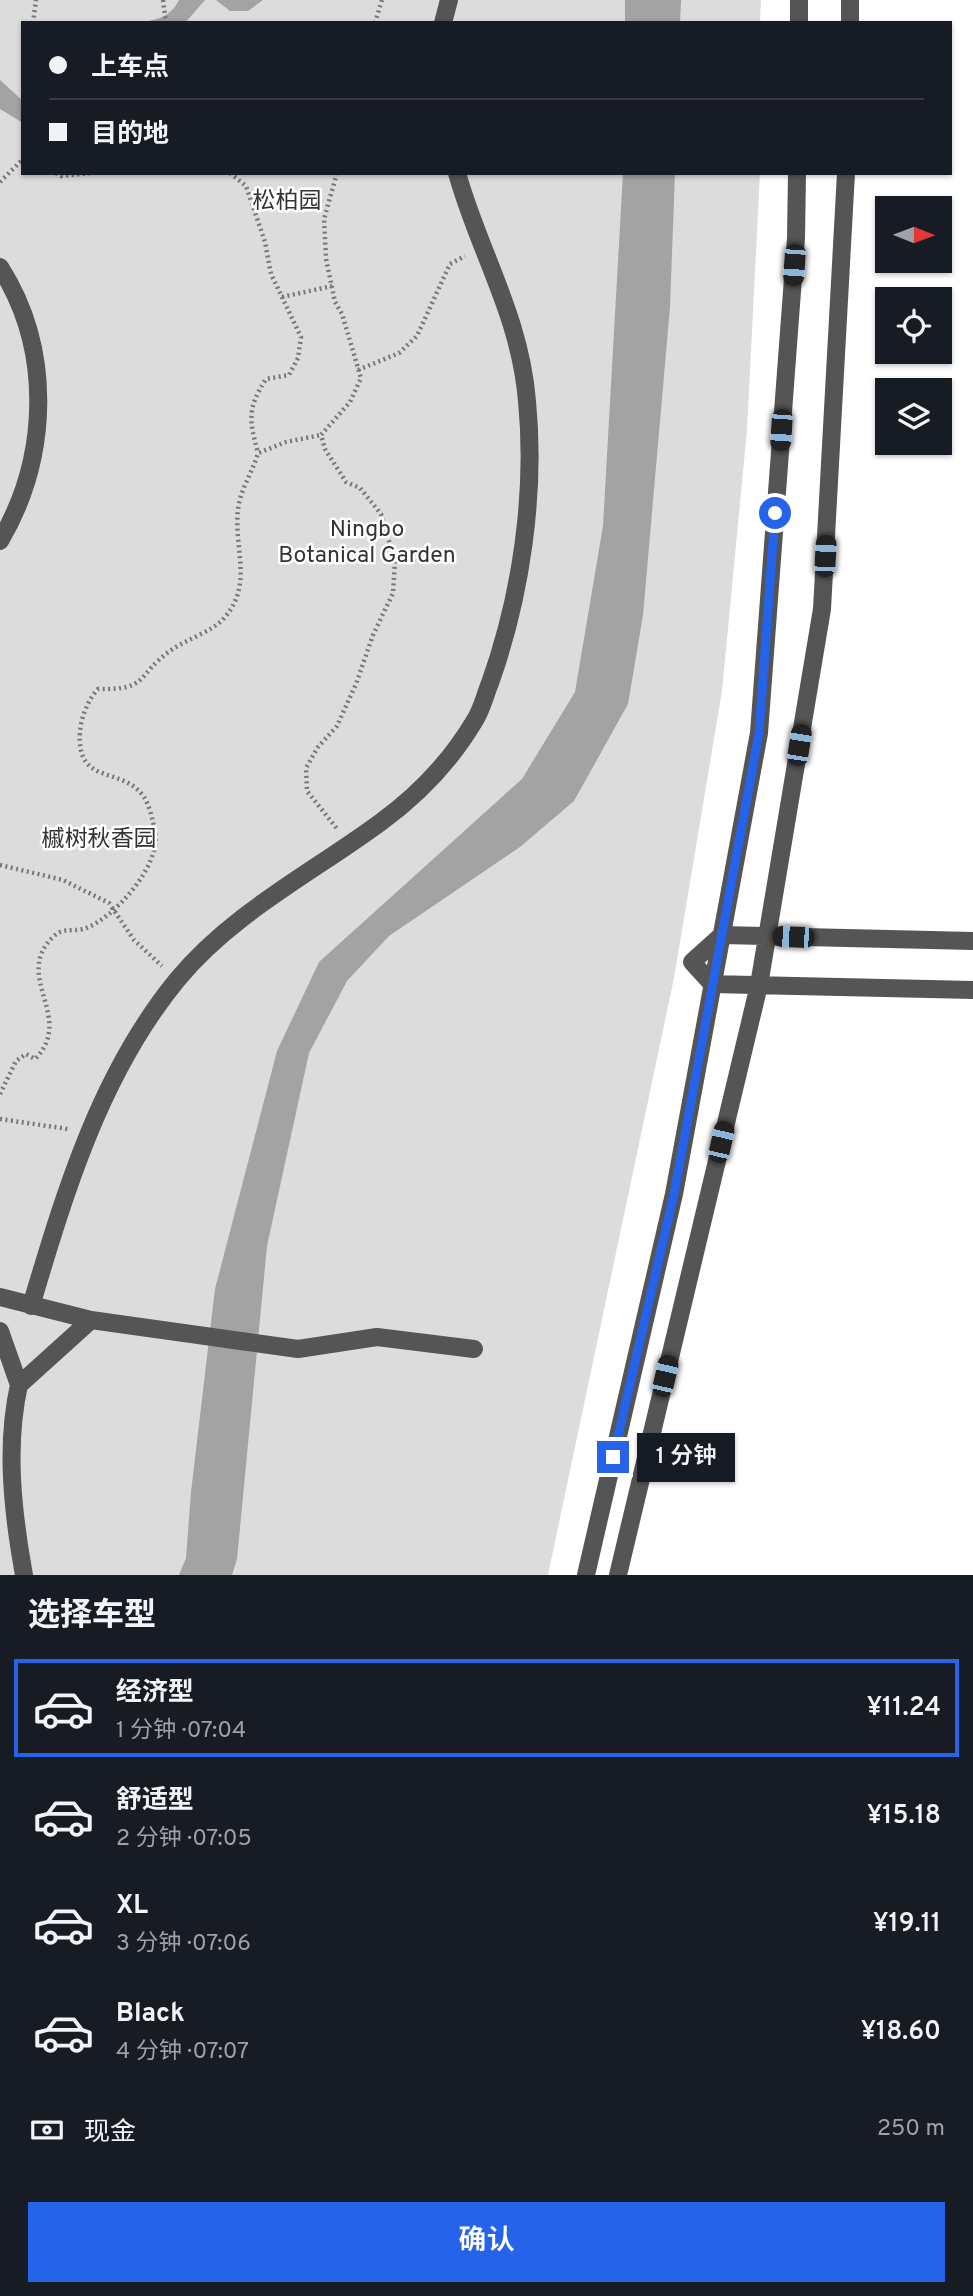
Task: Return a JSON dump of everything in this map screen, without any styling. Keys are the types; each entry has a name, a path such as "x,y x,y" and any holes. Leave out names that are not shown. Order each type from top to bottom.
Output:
{"street":[{"path":"444,21 449,0"},
{"path":"799,0 799,21"},
{"path":"850,0 850,21"},
{"path":"31,1306 54,1227 88,1134 135,1040 176,980 206,948 240,920 350,844 417,792 477,718 501,652 525,527 527,401 517,339 458,175"},
{"path":"586,1575 674,1194 759,733 796,238 797,175"},
{"path":"618,1575 758,985 822,609 846,175"},
{"path":"0,267 25,322 37,371 39,419 34,460 23,497 0,541"},
{"path":"722,935 973,941"},
{"path":"712,984 973,990"},
{"path":"0,1297 91,1320 298,1349 377,1337 474,1349"},
{"path":"19,1385 91,1320"},
{"path":"0,1331 19,1385 13,1447 13,1515 24,1575"}],"path":[{"path":"33,21 36,0"},
{"path":"163,0 166,21"},
{"path":"376,21 382,0"},
{"path":"0,182 21,161"},
{"path":"0,1094 16,1061 26,1054 35,1059 51,1035 52,1018 39,981 39,962 45,948 53,936 67,929 84,929 114,911 145,872 153,857 156,837 144,797 123,779 105,777 92,769 80,753 80,730 86,710 98,689 121,689 136,685 168,652 223,620 236,602 242,586 239,505 244,488 253,475 258,453 249,423 253,400 266,379 289,375 298,358 301,337 271,274 265,242 246,186 232,175"},
{"path":"258,453 286,442 321,435 350,402 361,378 332,286 324,219 336,175"},
{"path":"358,370 399,353 417,336 450,264 485,245"},
{"path":"282,297 332,286"},
{"path":"321,435 325,449 346,482 360,488 381,514 395,561 393,593 373,635 356,684 337,726 306,768 307,791 350,844"},
{"path":"0,865 62,880 109,903 134,940 176,980"},
{"path":"0,1119 52,1125 88,1134"}],"green space":[{"name":"Ningbo Botanical Garden","path":"0,0 761,0 760,21 21,21 21,175 760,175 747,430 722,691 674,978 548,1575 0,1575"}],"shaded area":[{"path":"179,0 205,0 187,21 146,21 165,16"},
{"path":"216,0 263,0 248,11 230,11"},
{"path":"625,0 681,0 680,21 625,21"},
{"path":"0,80 21,99 21,122 0,109"},
{"path":"623,175 675,175 670,307 643,615 628,704 574,801 520,847 389,936 347,981 309,1053 267,1246 237,1559 232,1575 179,1575 186,1558 191,1492 215,1289 277,1051 319,962 522,779 575,692 603,526"}],"route":[{"path":"613,1457 674,1194 759,733 775,513"}],"park label":[{"name":"松柏园","path":"287,202"},
{"name":"槭树秋香园","path":"99,840"}]}
